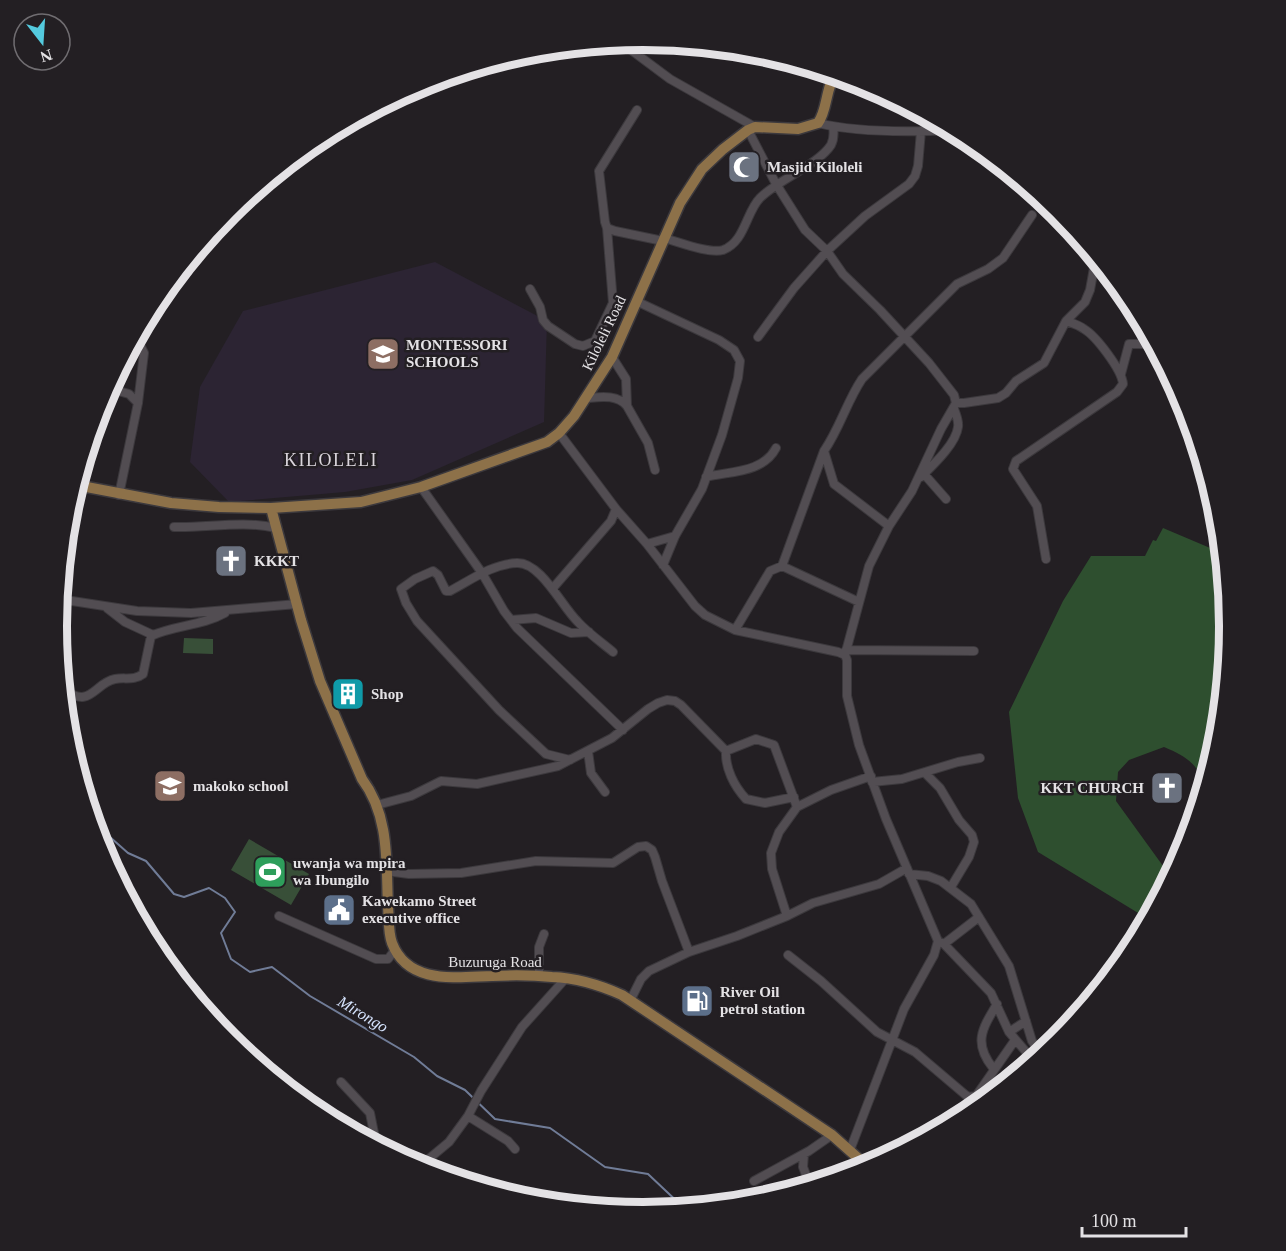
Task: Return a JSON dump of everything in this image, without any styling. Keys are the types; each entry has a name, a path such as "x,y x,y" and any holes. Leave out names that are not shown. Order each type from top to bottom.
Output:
{"main road":[{"path":"752,129 798,129 818,123 832,81"},
{"name":"Kiloleli Road","path":"84,487 171,503 219,507 272,508 361,502 421,487 547,442 559,433 587,398 612,357 680,203 694,179 711,159 752,129"},
{"path":"272,508 320,681 362,779 377,805 383,825 389,929 395,950"},
{"name":"Buzuruga Road","path":"395,950 401,960 408,965 438,977 539,976 566,978 603,986 631,999 832,1135 860,1159"}],"street":[{"path":"631,50 670,79 752,129 776,184 797,220 826,251 843,274 929,363 954,395 957,432 941,457 917,481"},
{"path":"530,289 540,307 543,320 548,326 574,344 583,346 595,341 613,303 607,228 599,171 637,110"},
{"path":"818,123 833,127 937,131"},
{"path":"607,228 707,250 716,251 727,248 739,235 759,199 776,184 831,145 834,137 833,127"},
{"path":"758,337 794,288 826,251 865,216 909,184 918,166 921,131"},
{"path":"735,630 770,571 782,566 824,451 832,440 853,392 862,379 957,284 988,269 1003,258 1032,215"},
{"path":"1028,1054 1009,1032 991,993 941,943 908,871 852,722 847,696 845,652 869,566 889,526 917,481 941,429 955,406 993,400 1006,393 1016,381 1044,363 1066,321 1085,302 1094,268"},
{"path":"636,301 719,340 734,350 740,361 738,378 722,435 702,489 675,536 663,565"},
{"path":"1046,559 1037,506 1013,469 1013,464 1117,392 1123,384 1121,374 1092,336 1085,329 1066,321"},
{"path":"1121,374 1129,345 1145,344"},
{"path":"119,495 138,403 144,353 139,346"},
{"path":"612,357 626,379 627,406"},
{"path":"117,391 129,394 138,403"},
{"path":"587,398 611,398 624,402 648,443 656,470"},
{"path":"559,433 616,509 705,615 735,630 845,652 974,651"},
{"path":"706,477 764,464 771,458 776,448"},
{"path":"824,451 834,484 889,526"},
{"path":"924,474 946,499"},
{"path":"421,487 482,573 511,620 623,730"},
{"path":"553,588 611,521 616,509"},
{"path":"174,527 242,524 276,528"},
{"path":"647,544 675,536"},
{"path":"570,760 546,754 499,710 417,621 402,593 403,587 433,571 448,592 482,573 508,564 520,563 548,582 565,607 589,632 613,652"},
{"path":"782,566 859,602"},
{"path":"68,600 106,607 191,613 297,604"},
{"path":"106,607 125,622 153,635"},
{"path":"71,694 90,696 114,679 140,677 146,664 150,638 153,635 177,627 206,622 228,611"},
{"path":"511,620 536,618 571,633 589,632"},
{"path":"377,805 411,796 441,781 477,784 558,766 623,730 653,706 667,700 681,705 726,751 734,784 746,799 765,803 794,797"},
{"path":"726,751 756,739 774,745 797,807"},
{"path":"588,751 591,773 605,792"},
{"path":"787,916 776,885 771,853 779,832 797,807 831,790 872,779 902,779 965,760 980,758"},
{"path":"925,773 940,788 959,820 972,835 974,842 969,857 951,887"},
{"path":"386,871 409,874 461,873 536,861 613,863 635,849 646,846 652,850 655,857 689,952"},
{"path":"631,999 645,973 689,952 737,936 813,903 879,884 908,871 928,876 951,887 971,904 1010,966 1035,1048"},
{"path":"279,916 376,959 388,959 395,950"},
{"path":"850,1150 904,1009 941,943 979,917"},
{"path":"539,976 539,947 544,934"},
{"path":"788,955 817,977 877,1032 915,1052 968,1097 974,1096"},
{"path":"428,1160 449,1142 468,1116 480,1091 522,1027 566,978"},
{"path":"993,1068 983,1053 981,1038 987,1020 997,1004"},
{"path":"1009,1032 1026,1022"},
{"path":"977,1094 993,1068 1015,1040"},
{"path":"341,1082 370,1113 374,1135"},
{"path":"468,1116 508,1141 516,1149"},
{"path":"754,1181 804,1154 832,1135"},
{"path":"804,1154 803,1167 807,1177"}],"shaded area":[{"name":"MONTESSORI SCHOOLS","path":"435,262 547,321 544,422 412,480 345,492 229,502 190,462 200,387 243,311"}],"green space":[{"path":"1163,528 1214,550 1218,588 1218,663 1208,738 1199,774 1189,761 1164,747 1129,760 1118,772 1116,801 1165,869 1141,915 1038,852 1018,798 1009,712 1063,601 1091,556 1145,556 1153,540 1156,541"},
{"path":"184,638 213,639 213,654 183,653"},
{"name":"uwanja wa mpira wa Ibungilo","path":"249,839 309,874 291,905 231,870"}],"waterway":[{"name":"Mirongo","path":"107,834 128,853 146,861 174,894 184,897 209,888 225,898 235,912 221,933 231,959 250,972 272,967 310,996 414,1057 437,1076 465,1090 495,1119 550,1128 605,1167 648,1174 676,1200"}],"place":[{"name":"Masjid Kiloleli","path":"744,167"},
{"name":"MONTESSORI SCHOOLS","path":"383,354"},
{"name":"KKKT","path":"231,561"},
{"name":"Shop","path":"348,694"},
{"name":"makoko school","path":"170,786"},
{"name":"KKT CHURCH","path":"1167,788"},
{"name":"uwanja wa mpira wa Ibungilo","path":"270,872"},
{"name":"Kawekamo Street executive office","path":"339,910"},
{"name":"River Oil petrol station","path":"697,1001"}],"district":[{"name":"KILOLELI","path":"331,460"}]}
